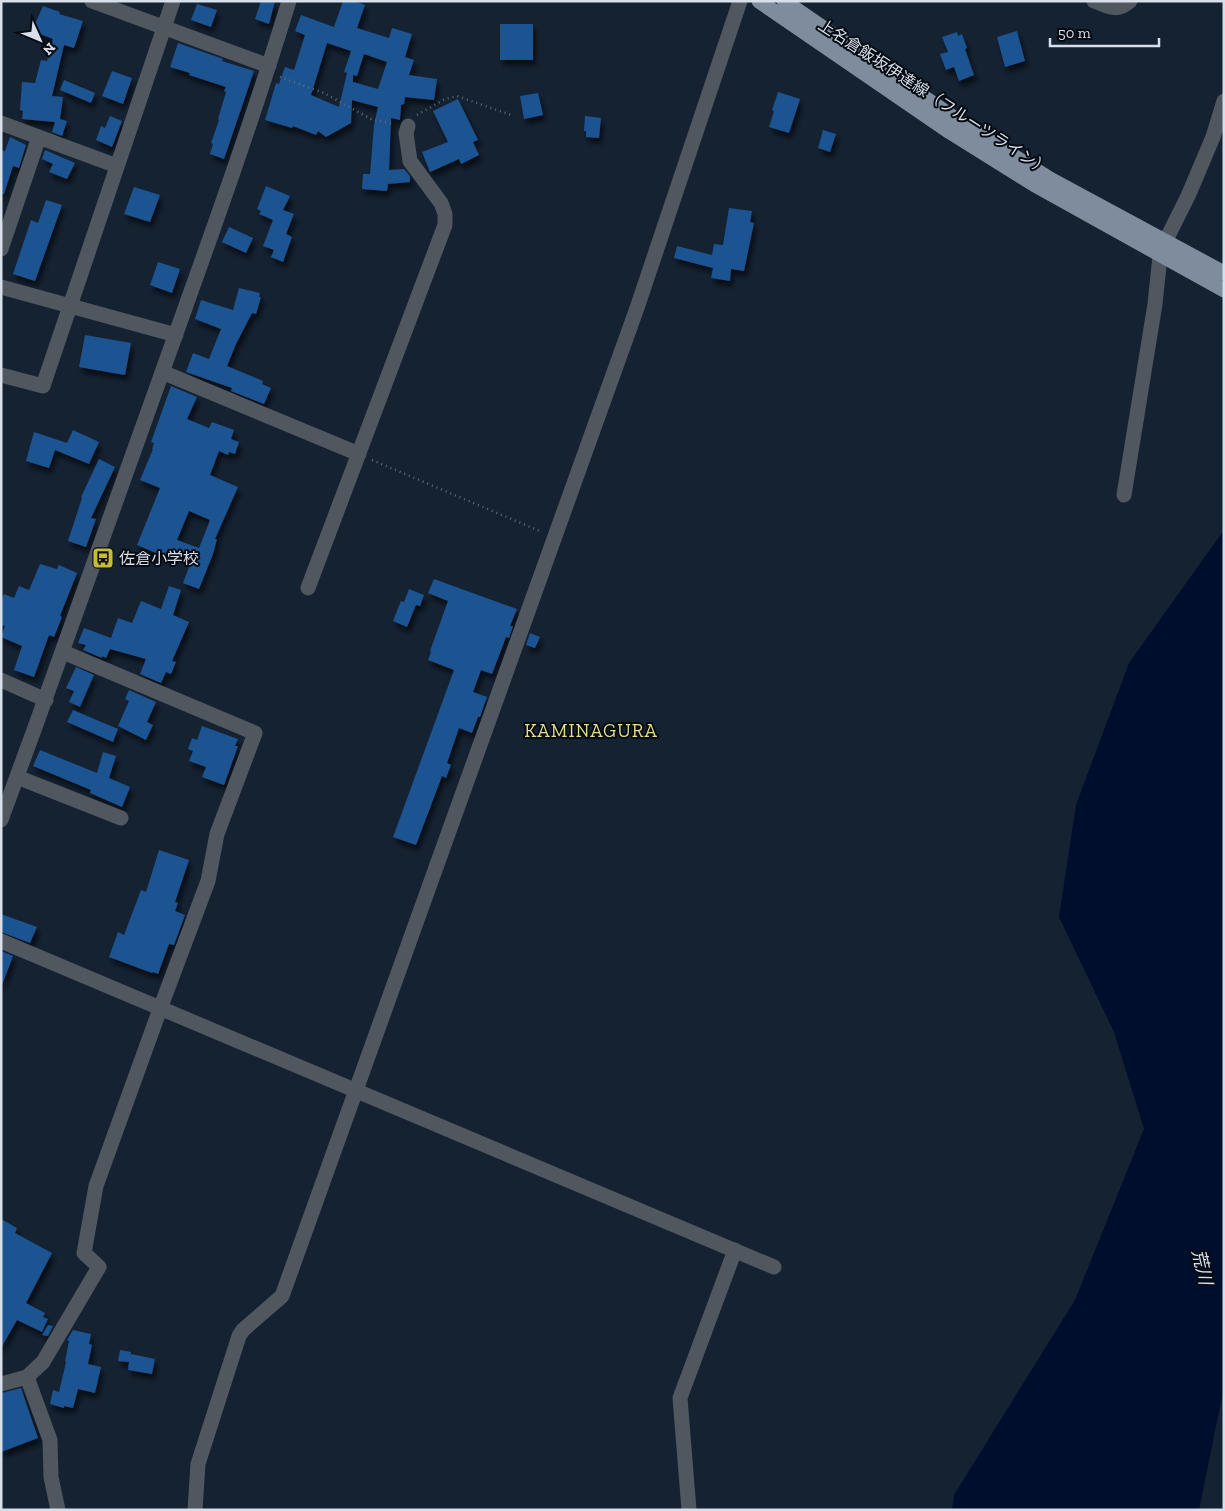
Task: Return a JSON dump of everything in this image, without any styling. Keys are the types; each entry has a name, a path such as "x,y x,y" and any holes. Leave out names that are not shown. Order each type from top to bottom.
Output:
{"main road":[{"name":"上名倉飯坂伊達線（フルーツライン）","path":"759,1 950,132 1035,185 1169,252 1224,273"},
{"name":"上名倉飯坂伊達線（フルーツライン）","path":"784,1 967,127 1169,252 1224,290"}],"street":[{"path":"92,1 164,27 268,69"},
{"path":"1,375 43,386 173,1"},
{"path":"1,820 46,700 176,335 268,69 289,1"},
{"path":"195,1510 198,1464 239,1336 243,1330 282,1296 637,308 740,1"},
{"path":"1094,1 1117,8 1124,7 1130,1"},
{"path":"1124,495 1155,304 1169,252 1188,196 1213,137 1224,101"},
{"path":"1,123 117,166"},
{"path":"308,588 445,225 445,214 441,203 410,161 406,133 408,126"},
{"path":"1,249 39,137"},
{"path":"1,287 176,335"},
{"path":"162,372 359,454"},
{"path":"1,1384 27,1377 43,1362 99,1267 84,1253 96,1186 208,881 217,834 255,733 63,652"},
{"path":"1,680 46,700"},
{"path":"17,777 121,818"},
{"path":"1,941 774,1267"},
{"path":"689,1510 680,1398 735,1250"},
{"path":"27,1377 50,1440 50,1477 58,1510"}],"path":[{"path":"268,69 324,93 371,119 408,126 418,114 445,99 457,96 511,115"},
{"path":"359,454 555,537"}],"water":[{"name":"荒川","path":"1224,530 1224,1387 1199,1510 952,1510 954,1495 1075,1300 1144,1129 1114,1032 1059,917 1076,805 1129,663"}],"building":[{"path":"261,1 275,1 269,24 255,19"},
{"path":"343,1 355,1 365,5 357,28 389,38 392,28 412,34 405,57 414,60 409,75 437,79 434,100 405,97 404,104 401,105 400,120 391,118 389,170 404,169 410,176 410,182 388,184 387,191 362,189 363,174 370,174 374,125 378,107 352,100 351,123 326,137 318,131 316,135 293,126 292,128 265,120 276,83 279,84 285,67 294,70 305,35 295,31 301,15 334,27","holes":["327,43 351,51 344,72 347,73 339,107 311,95","364,54 387,62 378,89 353,82 353,75 357,76"]},
{"path":"197,4 217,10 211,27 191,20"},
{"path":"43,6 60,12 59,14 83,21 74,48 64,45 52,96 63,97 60,119 67,121 62,136 52,132 55,122 22,119 23,111 20,110 22,82 35,83 41,60 47,61 53,39 32,31"},
{"path":"500,24 533,24 533,60 500,60"},
{"path":"1017,31 1025,61 1005,67 997,37"},
{"path":"957,32 958,36 962,34 974,75 959,81 954,67 946,70 940,54 948,52 942,37"},
{"path":"178,43 223,59 222,61 254,71 224,159 210,154 213,144 211,143 219,120 226,87 170,67"},
{"path":"112,71 132,78 123,104 102,96"},
{"path":"64,80 95,93 91,103 60,90"},
{"path":"778,92 800,99 789,133 769,127"},
{"path":"538,93 543,115 524,119 520,96"},
{"path":"458,99 478,140 473,142 479,155 461,164 459,159 430,172 422,152 448,142 433,111"},
{"path":"110,116 122,121 112,147 96,140 101,126 105,128"},
{"path":"585,116 601,118 599,138 586,137 586,131 584,131"},
{"path":"823,130 836,134 830,152 818,148"},
{"path":"10,137 26,145 19,168 13,166 4,194 1,194 1,150 5,151"},
{"path":"45,150 75,163 67,179 49,172 53,164 42,159"},
{"path":"266,186 290,196 283,210 294,214 286,234 292,237 283,262 271,257 274,250 263,246 273,220 259,214 261,211 257,209"},
{"path":"134,187 160,195 150,222 124,214"},
{"path":"46,200 62,205 35,281 13,274 31,220 38,223"},
{"path":"729,208 752,211 750,222 754,223 744,271 731,269 730,281 711,278 713,268 674,258 677,246 712,255 714,244 723,245"},
{"path":"229,227 253,238 246,253 222,242"},
{"path":"158,262 180,269 172,293 150,285"},
{"path":"239,288 260,293 259,297 261,297 256,314 252,313 227,366 263,381 262,384 271,388 264,404 231,391 232,388 186,372 193,353 209,359 221,329 195,319 201,300 233,310"},
{"path":"85,335 131,343 125,375 79,367"},
{"path":"171,386 197,397 187,419 209,428 212,422 234,430 231,439 239,442 235,454 229,452 228,455 219,451 210,475 238,487 215,539 217,539 213,554 199,589 183,583 192,559 168,549 165,557 137,545 160,488 140,480 153,449 154,443 151,442","holes":["189,511 210,520 199,548 177,540"]},
{"path":"73,430 99,442 89,464 55,450 49,468 26,461 34,432 67,443"},
{"path":"99,459 115,467 91,518 96,519 86,547 68,541 81,497"},
{"path":"40,564 57,569 59,565 77,573 54,637 49,635 34,677 14,670 22,646 1,637 5,626 1,625 1,601 4,594 14,598 19,586 29,590"},
{"path":"434,579 517,609 510,626 513,626 509,638 506,637 492,674 481,670 473,692 487,697 480,717 478,717 472,733 459,728 447,763 451,765 446,778 442,776 416,845 393,837 454,670 428,660 448,601 428,593"},
{"path":"169,586 181,590 173,615 189,622 172,661 176,662 171,674 166,672 161,683 140,674 146,659 110,649 106,658 102,656 102,658 83,650 86,645 78,643 84,628 111,638 118,618 132,623 141,601 161,609"},
{"path":"409,589 424,595 420,606 416,605 407,627 393,621 401,601 404,602"},
{"path":"530,633 540,637 535,648 526,645"},
{"path":"76,667 94,675 80,707 69,702 74,691 66,688"},
{"path":"129,690 156,702 147,722 153,725 146,740 118,726 129,701 125,699"},
{"path":"73,710 118,729 113,742 67,722"},
{"path":"202,726 238,739 235,746 238,746 224,785 202,777 206,767 189,761 193,751 188,749 192,738 197,740"},
{"path":"40,750 97,773 103,752 116,756 109,778 130,787 122,807 90,793 91,790 33,766"},
{"path":"159,850 189,860 175,902 178,903 175,911 185,915 174,945 169,944 158,974 109,957 118,932 124,935 141,890 146,892"},
{"path":"1,914 37,927 30,943 1,932"},
{"path":"1,951 13,956 2,985 1,985"},
{"path":"1,1219 17,1228 15,1233 52,1253 26,1303 45,1313 43,1317 48,1319 42,1332 17,1320 1,1348"},
{"path":"48,1325 53,1326 48,1336 42,1335"},
{"path":"73,1330 91,1334 89,1344 92,1345 88,1364 101,1367 95,1393 78,1389 73,1408 64,1406 64,1408 50,1404 53,1390 59,1392 66,1362 69,1341 67,1340"},
{"path":"120,1350 131,1352 130,1358 131,1354 155,1359 152,1374 128,1370 129,1362 118,1361"},
{"path":"21,1388 38,1438 1,1452 1,1393"}],"place":[{"name":"佐倉小学校","path":"103,558"}],"district":[{"name":"KAMINAGURA","path":"591,730"}]}
